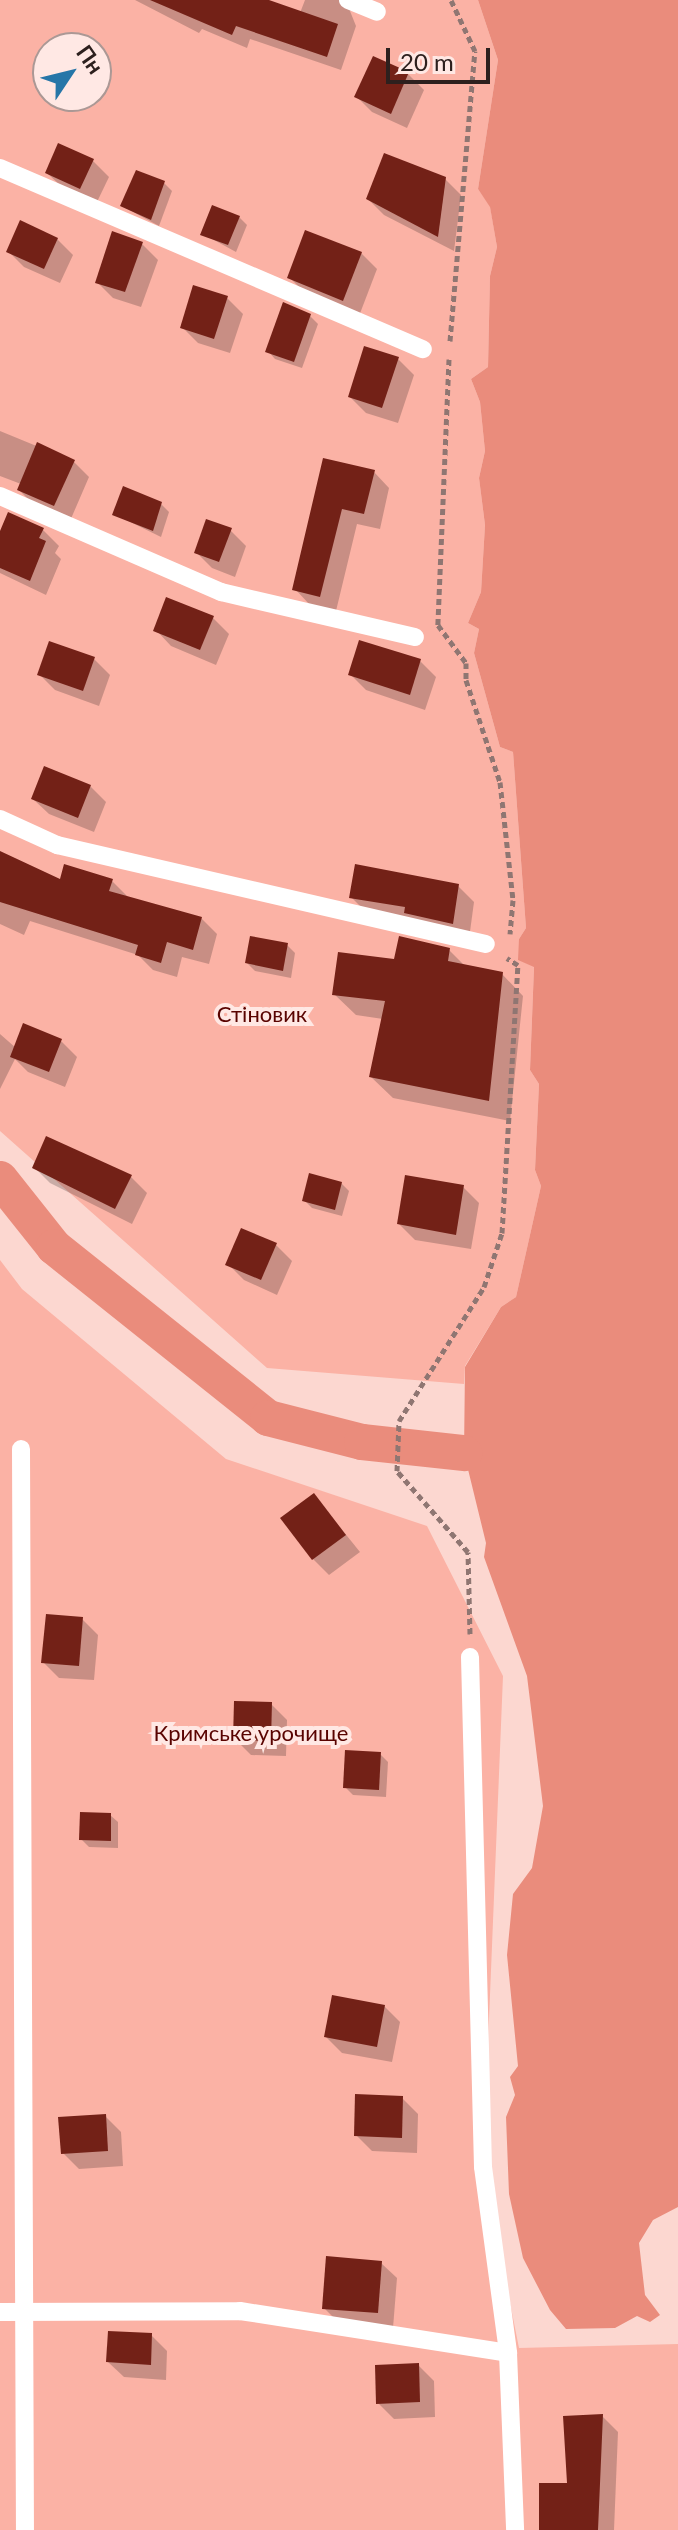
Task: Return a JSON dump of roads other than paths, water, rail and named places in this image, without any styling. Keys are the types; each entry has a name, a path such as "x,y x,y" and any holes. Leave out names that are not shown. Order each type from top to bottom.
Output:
{"lane":[{"path":"348,0 377,12"},
{"path":"0,168 423,349"},
{"path":"0,496 221,592 415,637"},
{"path":"0,819 57,845 486,944"},
{"path":"21,1449 25,2530"},
{"path":"470,1657 483,2167 508,2353 515,2530"},
{"path":"0,2312 240,2311 508,2353"}],"waterway":[{"path":"0,1179 54,1247 268,1418 362,1442 464,1453"}],"park label":[{"name":"Стіновик","path":"262,1014"},
{"name":"Кримське урочище","path":"251,1733"}]}
